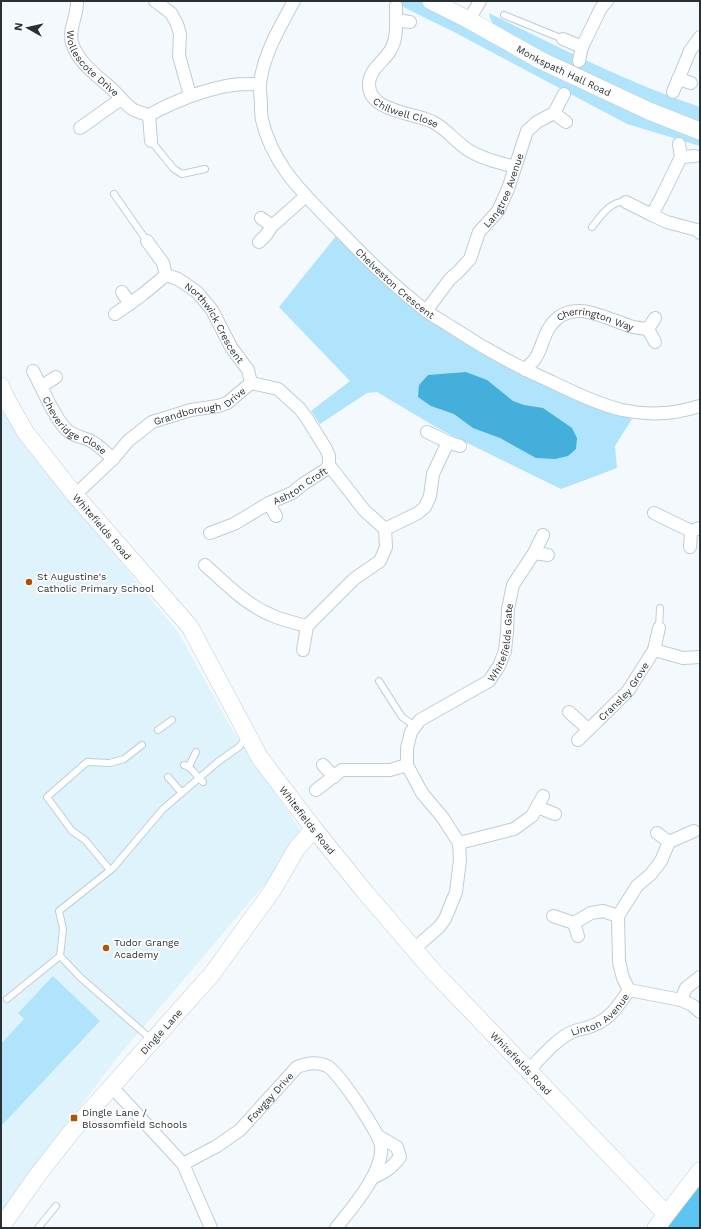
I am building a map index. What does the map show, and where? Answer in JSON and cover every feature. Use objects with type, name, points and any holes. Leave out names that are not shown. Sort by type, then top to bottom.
[{"type":"street","name":"Wollescote Drive","points":[[77,1],[77,12],[73,22],[71,35],[72,43],[77,53],[90,70],[114,90],[121,99],[134,110],[149,115]]},
{"type":"street","points":[[155,1],[171,13],[178,24],[180,34],[179,56],[190,95]]},
{"type":"street","name":"Chelveston Crescent","points":[[294,1],[274,39],[264,65],[260,84],[261,118],[274,154],[289,177],[372,265],[426,311],[472,340],[525,370],[590,399],[622,410],[652,414],[684,411],[700,406]]},
{"type":"street","name":"Monkspath Hall Road","points":[[431,1],[469,20],[547,64],[650,111],[700,131]]},
{"type":"street","points":[[469,20],[480,1]]},
{"type":"street","points":[[580,61],[582,47],[601,8],[607,1]]},
{"type":"street","name":"Chilwell Close","points":[[396,6],[395,41],[390,51],[376,66],[369,84],[370,92],[374,98],[381,104],[396,111],[437,124],[464,148],[476,154],[515,167]]},
{"type":"street","points":[[396,20],[410,22]]},
{"type":"street","points":[[673,92],[690,51],[700,37]]},
{"type":"street","points":[[563,39],[582,47]]},
{"type":"street","points":[[678,79],[691,83]]},
{"type":"street","points":[[152,141],[149,115],[167,105],[190,95],[233,85],[260,84]]},
{"type":"street","points":[[564,94],[554,113],[566,122]]},
{"type":"street","name":"Wollescote Drive","points":[[80,128],[121,99]]},
{"type":"street","name":"Langtree Avenue","points":[[426,311],[450,279],[470,258],[479,232],[498,211],[508,189],[527,131],[537,122],[554,113]]},
{"type":"street","points":[[652,215],[681,157],[679,144]]},
{"type":"street","points":[[681,157],[695,156]]},
{"type":"street","points":[[259,242],[272,226],[306,196]]},
{"type":"street","points":[[626,202],[666,222],[697,230],[700,233]]},
{"type":"street","points":[[261,218],[272,226]]},
{"type":"street","points":[[115,314],[166,275],[163,263],[147,241]]},
{"type":"street","name":"Northwick Crescent","points":[[166,275],[178,278],[198,292],[212,310],[231,347],[248,370],[251,383]]},
{"type":"street","points":[[122,292],[130,304]]},
{"type":"street","name":"Cherrington Way","points":[[525,370],[536,358],[551,325],[563,313],[577,310],[594,313],[631,327],[648,329]]},
{"type":"street","name":"Cherrington Way","points":[[648,329],[655,318]]},
{"type":"street","name":"Cherrington Way","points":[[648,329],[655,342]]},
{"type":"street","name":"Cheveridge Close","points":[[33,371],[67,430],[99,446],[113,459]]},
{"type":"street","name":"Cheveridge Close","points":[[42,386],[56,377]]},
{"type":"street","name":"Grandborough Drive","points":[[75,495],[113,459],[128,441],[152,422],[191,410],[218,406],[227,403],[251,383],[278,389],[300,409],[326,449],[329,456],[329,464],[364,510],[385,529]]},
{"type":"street","name":"Whitefields Road","points":[[1,386],[7,400],[26,433],[75,495],[190,627],[260,758],[314,829],[414,949],[528,1071],[661,1221]]},
{"type":"street","points":[[427,432],[460,446]]},
{"type":"street","points":[[303,650],[307,626],[354,578],[380,561],[386,547],[385,529],[418,513],[425,507],[430,496],[434,474],[448,442]]},
{"type":"street","name":"Ashton Croft","points":[[210,534],[234,524],[269,503],[292,493],[325,470],[329,464]]},
{"type":"street","name":"Ashton Croft","points":[[269,503],[276,516]]},
{"type":"street","points":[[654,513],[695,529],[690,547]]},
{"type":"street","name":"Whitefields Gate","points":[[415,726],[420,720],[489,681],[499,666],[505,651],[508,609],[513,585],[534,553],[542,535]]},
{"type":"street","points":[[534,553],[548,555]]},
{"type":"street","points":[[205,565],[241,597],[272,616],[307,626]]},
{"type":"street","name":"Cransley Grove","points":[[578,740],[628,691],[654,650],[659,628]]},
{"type":"street","points":[[654,650],[683,658],[700,657]]},
{"type":"street","name":"Cransley Grove","points":[[569,712],[588,730]]},
{"type":"street","points":[[414,949],[439,927],[445,919],[451,906],[459,875],[459,843],[443,818],[422,794],[407,765],[407,748],[411,732],[415,726]]},
{"type":"street","points":[[323,765],[334,777]]},
{"type":"street","points":[[316,790],[342,770],[390,770],[407,765]]},
{"type":"street","points":[[459,843],[514,828],[532,816],[543,796]]},
{"type":"street","points":[[538,807],[555,814]]},
{"type":"street","name":"Dingle Lane","points":[[1,1228],[37,1176],[63,1142],[110,1086],[212,974],[272,891],[297,848],[314,829]]},
{"type":"street","points":[[553,916],[574,922],[591,913],[603,911],[618,916],[637,886],[651,874],[661,861],[669,842],[694,831]]},
{"type":"street","points":[[657,833],[669,842]]},
{"type":"street","name":"Linton Avenue","points":[[528,1071],[558,1041],[572,1032],[587,1028],[602,1021],[614,1012],[629,990],[623,978],[620,962],[618,916]]},
{"type":"street","points":[[574,922],[578,936]]},
{"type":"street","points":[[681,1000],[686,988],[700,977]]},
{"type":"street","points":[[629,990],[681,1000],[692,1004],[700,1012]]},
{"type":"street","name":"Fowgay Drive","points":[[183,1164],[217,1146],[240,1130],[298,1067],[316,1063],[328,1066],[355,1098],[378,1136],[382,1147],[379,1163],[372,1178],[357,1202],[336,1228]]},
{"type":"street","points":[[110,1086],[183,1164],[211,1228]]},
{"type":"street","name":"Fowgay Drive","points":[[372,1178],[393,1167],[400,1157],[397,1147],[378,1136]]},
{"type":"street","points":[[661,1221],[700,1171]]},
{"type":"lane","points":[[504,15],[563,39]]},
{"type":"lane","points":[[152,141],[174,169],[182,174],[205,169]]},
{"type":"lane","points":[[114,194],[147,241]]},
{"type":"lane","points":[[592,227],[614,203],[620,201],[626,202]]},
{"type":"lane","points":[[659,628],[660,608]]},
{"type":"lane","points":[[379,681],[402,717],[415,726]]},
{"type":"lane","points":[[158,730],[172,720]]},
{"type":"lane","points":[[7,999],[60,956],[63,929],[59,911],[110,870],[164,809],[182,793],[201,780],[218,761],[239,747],[248,735]]},
{"type":"lane","points":[[110,870],[85,840],[72,831],[47,797],[88,762],[110,764],[124,759],[142,745]]},
{"type":"lane","points":[[196,752],[187,765],[201,780]]},
{"type":"lane","points":[[168,777],[182,793]]},
{"type":"lane","points":[[60,956],[81,978],[152,1040]]},
{"type":"lane","points":[[38,1228],[56,1206]]},
{"type":"shaded area","points":[[391,1],[419,1],[496,43],[700,134],[700,146],[627,124],[456,33]]},
{"type":"shaded area","points":[[489,13],[619,75],[646,87],[700,107],[700,122],[671,112],[564,64],[493,24]]},
{"type":"shaded area","points":[[336,236],[410,305],[451,334],[517,373],[591,405],[632,419],[615,446],[617,468],[561,489],[441,430],[377,392],[367,393],[320,424],[311,411],[350,381],[279,307]]},
{"type":"shaded area","points":[[466,372],[487,380],[513,401],[524,405],[543,408],[572,428],[577,438],[576,449],[568,456],[555,459],[536,458],[500,438],[473,428],[454,414],[431,406],[418,397],[419,385],[428,375]]},
{"type":"shaded area","name":"Tudor Grange Academy","points":[[1,409],[103,541],[178,632],[230,726],[305,837],[117,1058],[1,1212]]},
{"type":"shaded area","points":[[53,976],[100,1021],[3,1124],[1,1123],[1,1044],[24,1019],[18,1013]]},
{"type":"shaded area","points":[[700,1184],[700,1228],[668,1228],[670,1223]]},
{"type":"place","name":"St Augustine's Catholic Primary School","points":[[29,582]]},
{"type":"place","name":"Tudor Grange Academy","points":[[106,948]]},
{"type":"place","name":"Dingle Lane / Blossomfield Schools","points":[[74,1118]]}]
